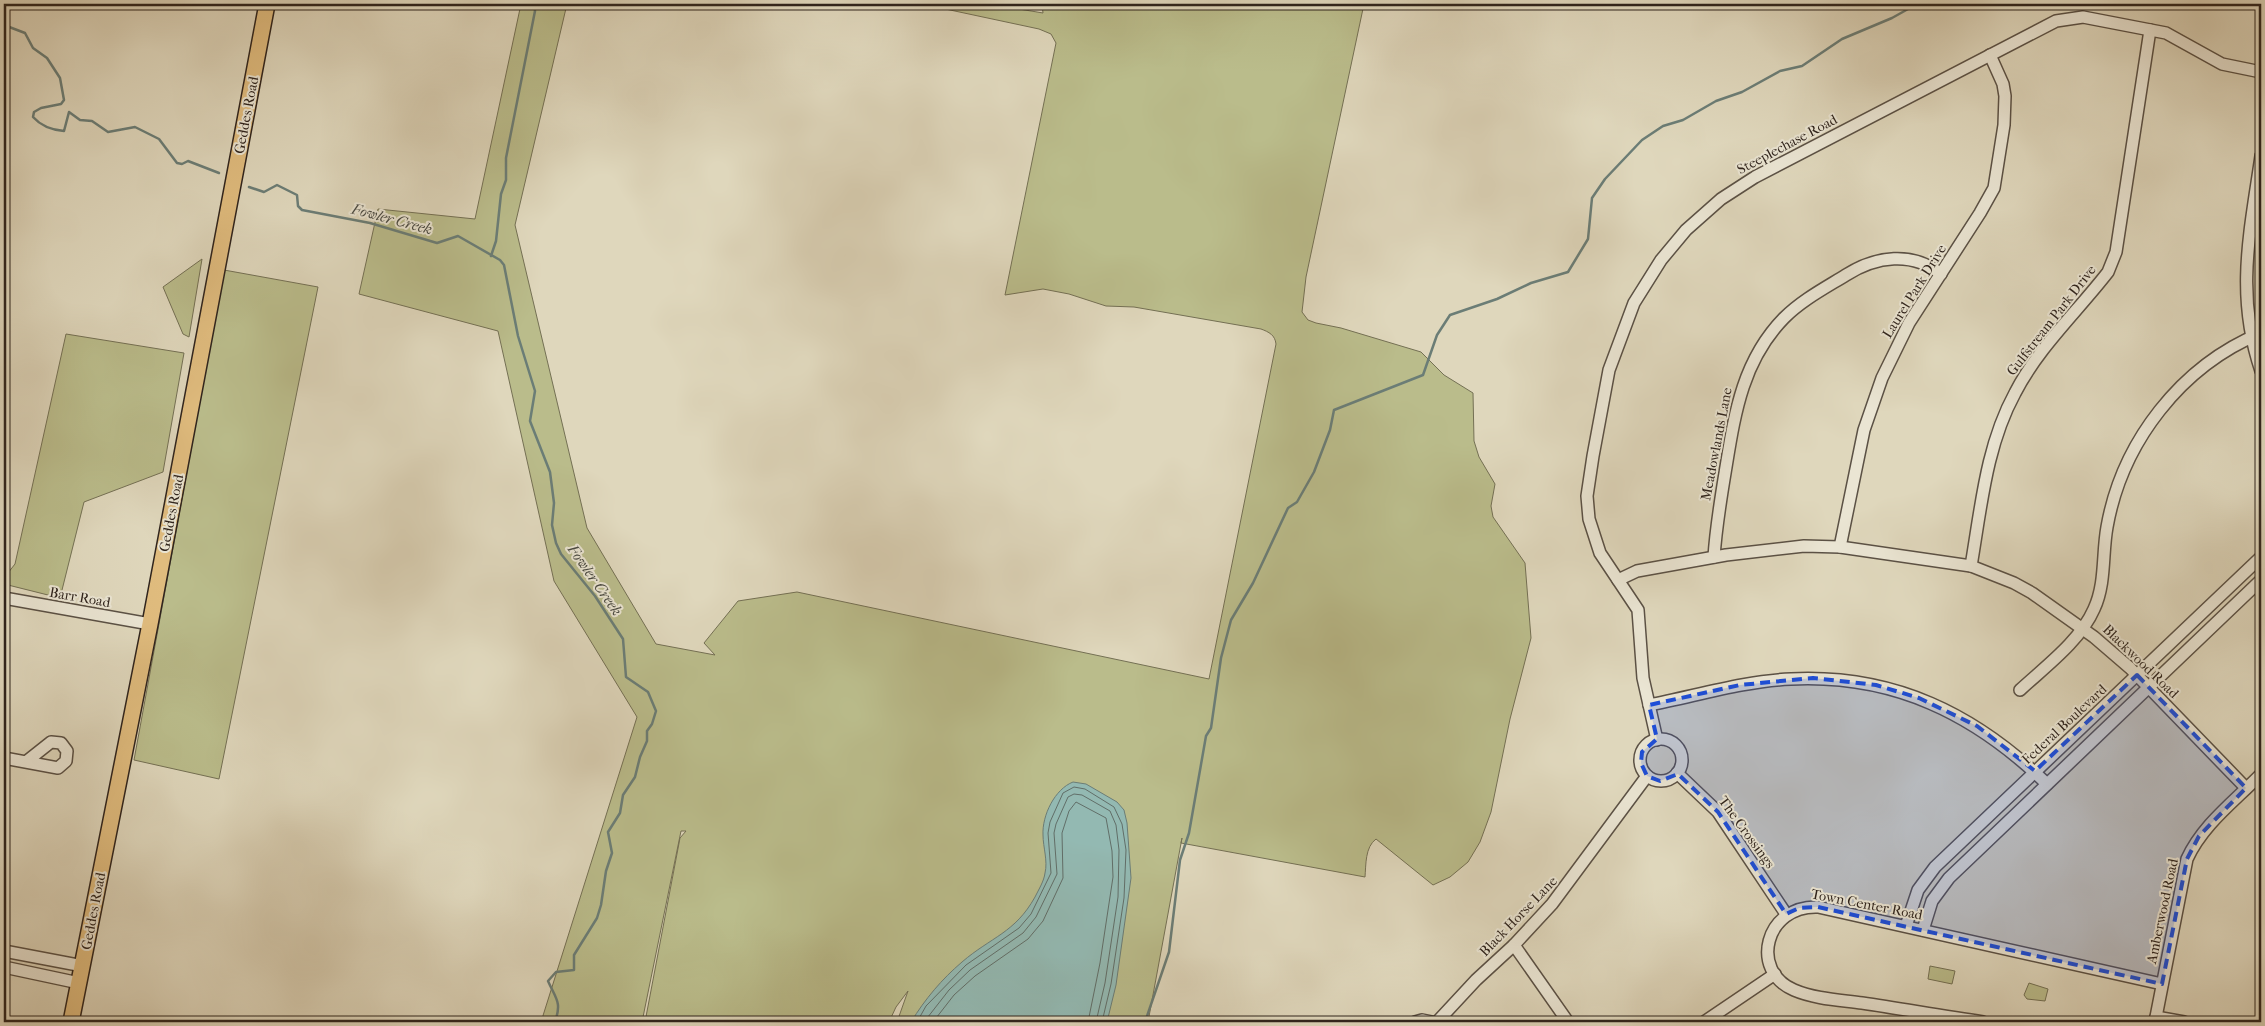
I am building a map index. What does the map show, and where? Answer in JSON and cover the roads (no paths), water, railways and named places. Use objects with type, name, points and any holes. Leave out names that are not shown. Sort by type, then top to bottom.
[{"type":"main road","name":"Geddes Road","points":[[71,1022],[150,624],[267,4]]},
{"type":"street","name":"Steeplechase Road","points":[[1618,580],[1600,553],[1593,533],[1589,519],[1588,489],[1613,357],[1634,303],[1661,260],[1686,230],[1721,199],[1755,177],[2056,21],[2083,17],[2166,33],[2222,64],[2261,72]]},
{"type":"street","name":"Gulfstream Park Drive","points":[[1971,566],[1984,484],[1993,446],[2011,400],[2026,373],[2108,272],[2116,252],[2150,30]]},
{"type":"street","name":"Laurel Park Drive","points":[[1840,547],[1864,430],[1882,378],[1905,330],[1980,214],[1994,188],[2004,126],[2005,96],[1990,55]]},
{"type":"street","points":[[2261,156],[2245,274],[2261,371]]},
{"type":"street","name":"Meadowlands Lane","points":[[1714,557],[1716,527],[1738,396],[1757,354],[1775,328],[1803,302],[1858,267],[1871,262],[1892,258],[1909,259],[1929,265],[1941,274]]},
{"type":"street","points":[[2020,690],[2083,628],[2094,610],[2100,590],[2105,540],[2112,503],[2125,469],[2140,439],[2161,409],[2188,380],[2222,353],[2256,335]]},
{"type":"street","name":"Blackwood Road","points":[[1618,580],[1637,571],[1788,546],[1840,547],[1971,566],[2014,583],[2083,628],[2137,675],[2246,788]]},
{"type":"street","name":"Federal Boulevard","points":[[1906,926],[1914,898],[1924,880],[2261,557]]},
{"type":"street","points":[[1618,580],[1638,610],[1644,678],[1657,740]]},
{"type":"street","points":[[1923,930],[1932,901],[1943,884],[2261,580]]},
{"type":"street","name":"Barr Road","points":[[4,598],[150,624]]},
{"type":"street","points":[[1649,706],[1740,686],[1790,679],[1832,679],[1876,685],[1919,698],[1957,715],[1995,738],[2048,784]]},
{"type":"street","points":[[1657,740],[1668,740],[1678,748],[1682,759],[1677,773],[1664,780],[1657,780],[1647,776],[1641,764],[1642,752],[1649,743],[1657,740]]},
{"type":"street","points":[[4,758],[27,762]]},
{"type":"street","name":"The Crossings","points":[[1677,773],[1718,812],[1786,914]]},
{"type":"street","name":"Amberwood Road","points":[[2155,1020],[2187,859],[2199,836],[2261,774]]},
{"type":"street","name":"Black Horse Lane","points":[[1437,1022],[1476,980],[1514,945],[1570,883],[1614,818],[1647,776]]},
{"type":"street","name":"Town Center Road","points":[[1786,914],[1798,908],[1818,907],[2162,984]]},
{"type":"street","points":[[1786,914],[1773,929],[1769,942],[1769,960],[1775,974],[1786,986],[1799,992],[1982,1022]]},
{"type":"street","points":[[1514,945],[1568,1022]]},
{"type":"street","points":[[4,951],[83,966]]},
{"type":"street","points":[[4,967],[79,983]]},
{"type":"street","points":[[1704,1022],[1775,974]]},
{"type":"street","points":[[1909,1022],[1910,1010]]},
{"type":"street","points":[[1415,1022],[1427,1020],[1432,1022]]},
{"type":"street","points":[[2155,1020],[2184,1022]]},
{"type":"water","points":[[1073,782],[1086,784],[1117,802],[1124,810],[1127,823],[1131,878],[1116,985],[1107,1022],[911,1022],[928,997],[948,975],[962,962],[1011,927],[1027,909],[1038,891],[1046,868],[1043,827],[1047,811],[1061,790]]},
{"type":"waterway","points":[[491,256],[496,241],[501,194],[506,180],[506,158],[535,11],[534,4]]},
{"type":"waterway","points":[[1145,1022],[1169,952],[1180,860],[1189,833],[1206,736],[1211,728],[1221,658],[1231,620],[1253,583],[1288,508],[1297,502],[1314,472],[1330,430],[1334,410],[1423,375],[1437,335],[1450,315],[1497,299],[1531,283],[1568,272],[1588,239],[1592,198],[1605,179],[1642,140],[1663,126],[1683,120],[1716,101],[1742,92],[1780,71],[1802,66],[1842,39],[1892,18],[1917,4]]},
{"type":"waterway","name":"Fowler Creek","points":[[4,25],[25,33],[33,48],[47,58],[60,78],[64,100],[61,104],[41,108],[34,112],[33,117],[40,123],[51,129],[64,131],[69,112],[80,120],[92,121],[108,132],[135,127],[159,139],[177,163],[182,164],[188,161],[219,173]]},
{"type":"waterway","name":"Fowler Creek","points":[[249,187],[264,192],[277,185],[297,195],[298,206],[302,210],[370,223],[437,243],[458,236],[500,260],[504,265],[518,336],[535,391],[530,421],[550,472],[554,503],[552,525],[556,543],[561,554],[595,596],[623,639],[626,677],[648,692],[656,711],[652,724],[647,731],[647,741],[640,757],[635,777],[623,795],[620,813],[608,832],[612,853],[606,871],[597,918],[574,955],[574,970],[556,972],[548,981],[558,1005],[555,1022]]}]
